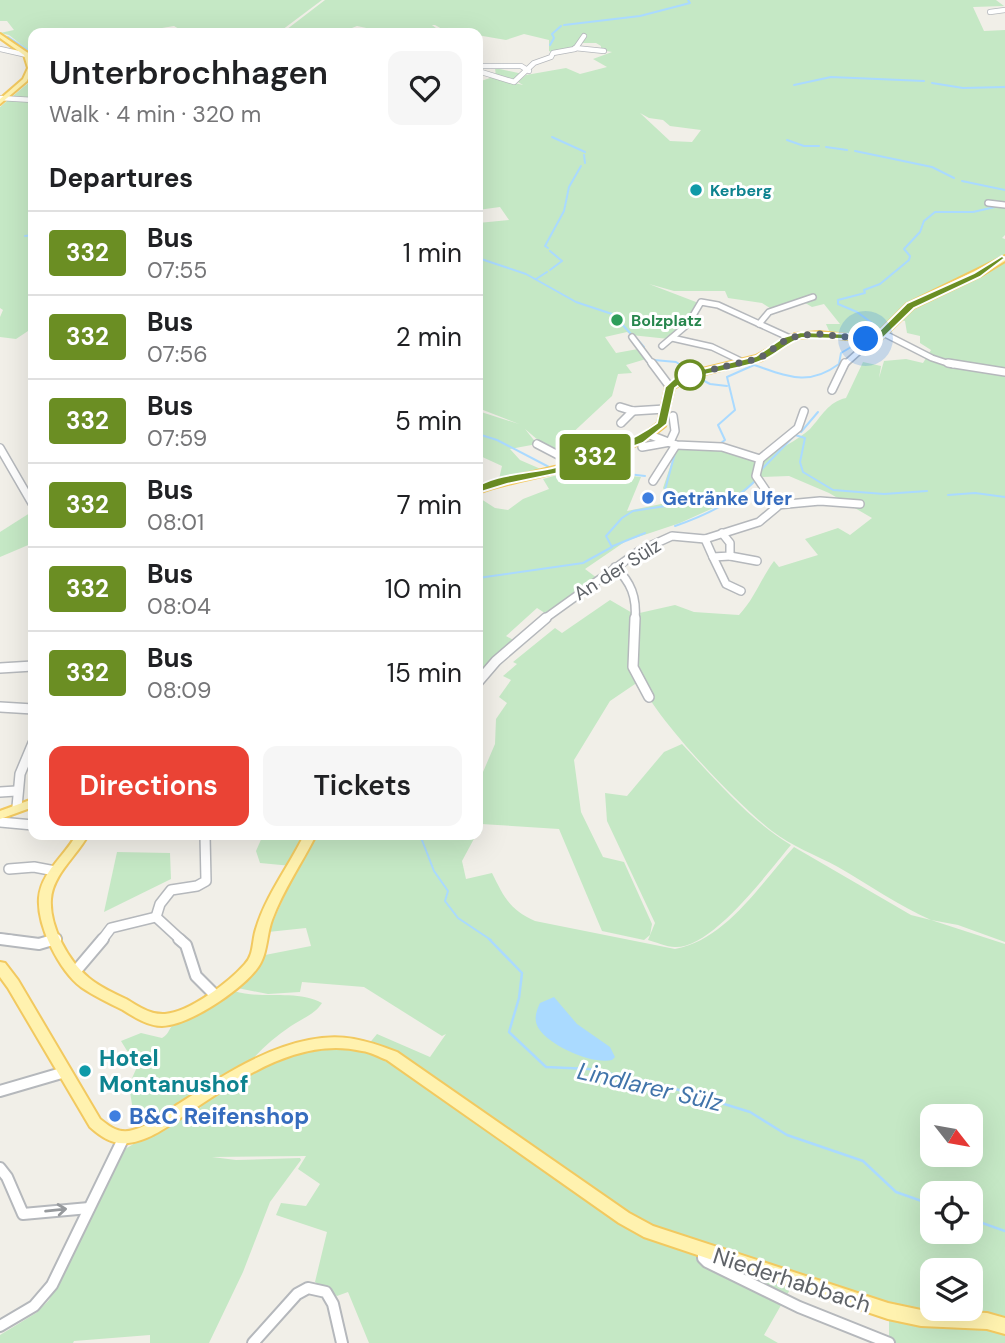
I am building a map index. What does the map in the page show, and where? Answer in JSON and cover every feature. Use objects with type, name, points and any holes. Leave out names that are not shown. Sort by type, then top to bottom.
[{"type":"main road","points":[[0,36],[28,56]]},
{"type":"main road","points":[[2,99],[28,76]]},
{"type":"main road","points":[[483,488],[504,481],[547,473],[650,435],[662,424],[670,387],[682,377],[767,354],[790,338],[811,334],[872,339],[883,333],[898,315],[910,306],[977,275],[1005,258]]},
{"type":"main road","points":[[0,815],[28,804]]},
{"type":"main road","points":[[78,840],[55,871],[46,890],[45,901],[56,939],[75,972],[89,986],[155,1019],[180,1017],[243,974],[256,959],[264,924],[307,840]]},
{"type":"main road","points":[[0,967],[17,990],[95,1123],[107,1133],[124,1137],[150,1129],[240,1076],[295,1048],[324,1041],[355,1042],[392,1056],[638,1227],[704,1251]]},
{"type":"main road","name":"Niederhabbach","points":[[704,1251],[907,1316],[987,1321],[1005,1326]]},
{"type":"street","points":[[990,12],[1005,10]]},
{"type":"street","points":[[575,48],[584,36]]},
{"type":"street","points":[[483,71],[501,80],[514,82],[529,71],[534,63],[553,56],[553,53],[575,48],[604,51]]},
{"type":"street","points":[[0,50],[28,57]]},
{"type":"street","points":[[483,68],[521,66],[529,71]]},
{"type":"street","points":[[2,99],[28,100]]},
{"type":"street","points":[[988,203],[1004,205]]},
{"type":"street","points":[[759,324],[769,312],[813,297]]},
{"type":"street","points":[[662,346],[688,324],[701,302],[718,305],[790,338]]},
{"type":"street","points":[[883,333],[932,358],[961,367],[1005,372]]},
{"type":"street","points":[[632,337],[670,387]]},
{"type":"street","points":[[672,338],[712,346],[743,362]]},
{"type":"street","points":[[832,390],[845,363],[872,339]]},
{"type":"street","points":[[620,407],[633,411],[665,409]]},
{"type":"street","points":[[621,423],[633,411]]},
{"type":"street","points":[[804,411],[798,428],[760,459],[756,476],[777,505],[820,501],[860,504]]},
{"type":"street","points":[[653,481],[676,444],[673,416]]},
{"type":"street","points":[[537,444],[560,456],[603,452],[608,435]]},
{"type":"street","points":[[650,435],[676,444]]},
{"type":"street","points":[[642,447],[676,444],[722,447],[760,459]]},
{"type":"street","points":[[0,448],[28,496]]},
{"type":"street","name":"An der Sülz","points":[[483,676],[496,661],[558,607],[639,551],[672,536],[705,538],[759,522],[777,505]]},
{"type":"street","points":[[722,533],[730,543],[730,556]]},
{"type":"street","points":[[705,538],[726,584],[741,591]]},
{"type":"street","points":[[713,557],[730,556],[757,561]]},
{"type":"street","points":[[615,567],[622,572],[635,594],[636,634],[633,666],[649,697]]},
{"type":"street","points":[[0,668],[28,666]]},
{"type":"street","points":[[0,707],[28,709]]},
{"type":"street","points":[[17,807],[16,791],[28,754]]},
{"type":"street","points":[[0,792],[16,791]]},
{"type":"street","points":[[0,822],[28,825]]},
{"type":"street","points":[[156,917],[160,904],[171,890],[197,886],[205,881],[205,840]]},
{"type":"street","points":[[9,869],[34,867],[55,871]]},
{"type":"street","points":[[75,972],[81,968],[111,928],[156,917]]},
{"type":"street","points":[[156,917],[186,945],[199,981],[215,995]]},
{"type":"street","points":[[0,939],[39,944],[56,939]]},
{"type":"street","points":[[0,1091],[65,1072]]},
{"type":"street","points":[[0,1326],[34,1306],[44,1296],[124,1137]]},
{"type":"street","points":[[0,1168],[23,1214],[89,1208]]},
{"type":"street","name":"Niederhabbach","points":[[704,1251],[703,1258],[707,1262],[760,1289],[889,1343]]},
{"type":"street","points":[[253,1343],[290,1300],[300,1290],[309,1287],[326,1292],[333,1304],[342,1343]]},
{"type":"green space","points":[[0,0],[322,0],[285,28],[28,28],[28,50],[9,35],[0,33],[14,30],[7,21],[0,21]]},
{"type":"green space","points":[[325,0],[996,0],[1004,6],[973,7],[984,31],[1005,30],[1005,235],[1002,238],[1005,239],[1005,258],[927,298],[978,277],[1005,261],[1005,942],[958,925],[931,920],[772,831],[738,801],[696,757],[658,711],[644,690],[635,667],[635,614],[675,605],[694,612],[739,615],[774,561],[779,567],[818,555],[805,539],[838,528],[850,535],[872,518],[829,493],[789,476],[759,477],[763,459],[805,433],[830,406],[846,398],[863,362],[881,366],[879,378],[884,361],[906,359],[923,363],[931,350],[920,343],[920,336],[907,333],[905,321],[895,319],[875,336],[830,333],[826,324],[840,324],[824,304],[812,307],[802,301],[773,310],[762,303],[728,298],[725,291],[674,291],[649,284],[696,302],[698,305],[687,323],[668,337],[669,339],[631,335],[627,332],[605,337],[616,353],[638,349],[646,359],[626,365],[632,373],[618,374],[612,396],[552,452],[525,429],[537,444],[510,449],[520,460],[543,470],[499,479],[502,466],[483,457],[483,413],[519,424],[483,410],[483,223],[509,220],[500,207],[483,209],[483,80],[496,76],[495,68],[523,74],[510,82],[523,85],[518,82],[526,75],[566,68],[580,74],[607,67],[593,59],[612,52],[601,50],[601,46],[596,43],[580,43],[574,48],[552,52],[549,51],[549,40],[524,34],[506,40],[483,36],[483,28],[440,28],[435,25],[432,25],[436,28],[289,28]],"holes":[[[640,113],[649,118],[663,120],[670,126],[701,130],[692,142],[670,141]]]},
{"type":"green space","points":[[28,83],[28,331],[16,339],[0,337],[0,317],[3,310],[0,308],[0,107]]},
{"type":"green space","points":[[677,446],[714,447],[756,459],[756,481],[740,496],[680,523],[626,541],[585,569],[597,578],[548,615],[537,608],[506,636],[517,642],[483,674],[483,500],[495,508],[508,510],[523,499],[549,489],[543,479],[575,470],[641,477],[627,511],[671,502],[663,488]]},
{"type":"green space","points":[[28,514],[28,545],[0,557],[0,532]]},
{"type":"green space","points":[[610,600],[634,614],[638,682],[610,701],[574,760],[581,812],[603,857],[624,862],[652,924],[650,935],[644,940],[602,931],[559,829],[483,824],[483,772],[495,744],[496,719],[507,703],[499,697],[511,680],[503,676],[517,664],[513,662],[555,628],[562,633]]},
{"type":"green space","points":[[682,744],[747,811],[791,845],[722,922],[690,944],[675,947],[648,940],[655,923],[607,821],[605,793],[627,796],[664,752]]},
{"type":"green space","points":[[261,840],[305,840],[292,866],[260,863],[256,851]]},
{"type":"green space","points":[[311,840],[473,840],[462,861],[466,879],[492,873],[508,902],[535,921],[675,949],[693,944],[710,934],[755,893],[794,847],[911,915],[1005,944],[1005,1343],[889,1343],[889,1319],[792,1286],[764,1335],[778,1343],[369,1343],[348,1292],[337,1296],[315,1282],[327,1232],[276,1215],[281,1203],[306,1206],[320,1184],[298,1169],[306,1156],[212,1157],[236,1160],[301,1160],[270,1202],[243,1272],[209,1343],[150,1343],[150,1335],[73,1343],[0,1343],[0,1335],[36,1313],[49,1300],[108,1178],[125,1149],[200,1105],[200,1108],[259,1070],[300,1052],[342,1046],[363,1051],[377,1034],[430,1057],[446,1034],[442,1036],[364,987],[302,982],[300,992],[268,994],[237,988],[265,955],[311,946],[306,928],[268,932]]},
{"type":"green space","points":[[117,852],[170,853],[171,879],[104,912]]},
{"type":"green space","points":[[234,991],[257,995],[301,996],[322,1003],[271,1041],[243,1071],[142,1127],[135,1124],[129,1085],[137,1067],[121,1041],[141,1033],[162,1038],[177,1022]]},
{"type":"water","points":[[554,997],[577,1024],[610,1047],[615,1057],[612,1060],[594,1060],[572,1053],[552,1042],[539,1029],[536,1013],[540,1003]]},
{"type":"waterway","points":[[564,25],[640,16],[690,3],[688,0]]},
{"type":"waterway","points":[[550,45],[554,38],[552,34],[561,26]]},
{"type":"waterway","points":[[8,37],[28,50]]},
{"type":"waterway","points":[[794,85],[831,77],[924,81]]},
{"type":"waterway","points":[[932,83],[963,88],[1005,87]]},
{"type":"waterway","points":[[552,137],[585,152]]},
{"type":"waterway","points":[[787,140],[804,146],[819,146]]},
{"type":"waterway","points":[[826,147],[847,150]]},
{"type":"waterway","points":[[855,151],[932,167],[954,178]]},
{"type":"waterway","points":[[584,155],[585,163]]},
{"type":"waterway","points":[[548,248],[545,246],[564,211],[569,187],[581,166]]},
{"type":"waterway","points":[[962,181],[1005,190]]},
{"type":"waterway","name":"Lindlarer Sülz","points":[[868,337],[876,326],[857,312],[838,304],[838,300],[865,293],[864,290],[880,284],[909,260],[910,256],[904,249],[920,232],[924,221],[935,212],[973,212],[995,207]]},
{"type":"waterway","points":[[550,251],[562,261],[550,270]]},
{"type":"waterway","points":[[483,260],[526,274],[576,302],[618,316],[619,321],[631,334]]},
{"type":"waterway","points":[[536,279],[547,272]]},
{"type":"waterway","points":[[636,338],[644,347],[642,350]]},
{"type":"waterway","name":"Lindlarer Sülz","points":[[721,443],[725,440],[718,425],[735,410],[727,377],[754,365],[787,376],[817,375],[839,364],[841,353],[863,340]]},
{"type":"waterway","points":[[654,360],[676,362],[690,371]]},
{"type":"waterway","points":[[697,377],[710,384],[727,386]]},
{"type":"waterway","points":[[801,432],[818,412]]},
{"type":"waterway","points":[[761,470],[795,435],[805,438],[800,462],[803,472],[833,490],[884,494],[927,491]]},
{"type":"waterway","points":[[483,436],[549,467]]},
{"type":"waterway","name":"Lindlarer Sülz","points":[[483,577],[583,563],[612,547],[606,536],[622,518],[633,511],[672,505],[676,500],[665,490],[675,453]]},
{"type":"waterway","points":[[576,468],[645,476]]},
{"type":"waterway","points":[[675,526],[718,508],[755,481]]},
{"type":"waterway","points":[[948,495],[975,493],[1005,497]]},
{"type":"waterway","points":[[613,546],[645,533]]},
{"type":"waterway","name":"Lindlarer Sülz","points":[[422,840],[434,871],[448,891],[445,901],[458,918],[491,940]]},
{"type":"waterway","name":"Lindlarer Sülz","points":[[489,939],[522,973],[519,998],[509,1032],[546,1067],[589,1069],[666,1086],[750,1112],[787,1135],[863,1161],[896,1192],[920,1200]]},
{"type":"waterway","name":"Lindlarer Sülz","points":[[983,1223],[1005,1231]]},
{"type":"bus line","name":"332","points":[[483,488],[560,469],[650,435],[662,424],[670,387],[682,377],[760,358],[795,336],[819,334],[870,340],[877,338],[910,306],[977,275],[1005,258]]},
{"type":"place","name":"Kerberg","points":[[696,190]]},
{"type":"place","name":"Bolzplatz","points":[[617,320]]},
{"type":"place","name":"Getränke Ufer","points":[[648,498]]},
{"type":"place","name":"Hotel Montanushof","points":[[85,1071]]},
{"type":"place","name":"B&C Reifenshop","points":[[115,1116]]},
{"type":"route","points":[[690,375],[760,358],[795,336],[819,334],[866,339]]}]
